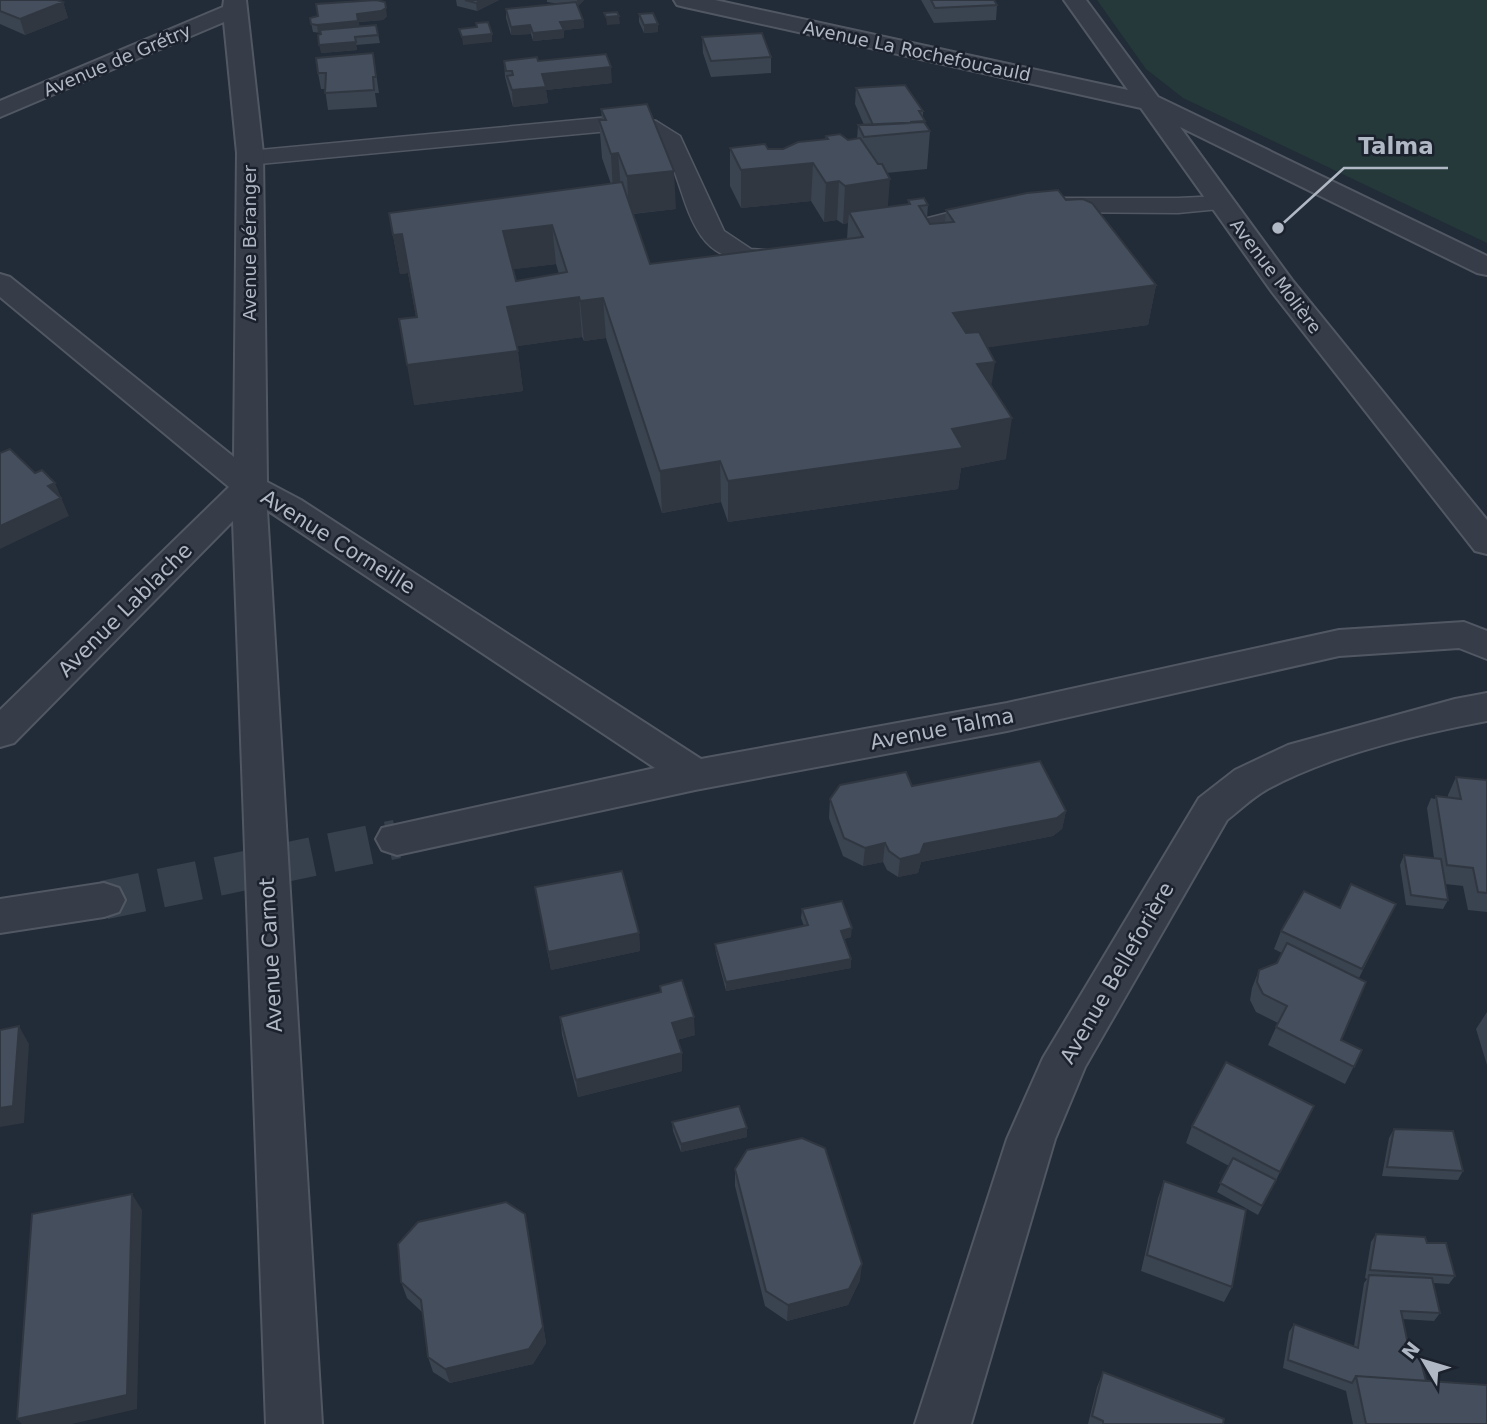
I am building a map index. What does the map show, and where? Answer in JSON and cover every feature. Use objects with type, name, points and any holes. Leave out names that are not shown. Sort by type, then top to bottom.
[{"type":"street","name":"Avenue La Rochefoucauld","points":[[685,0],[1148,102],[1487,267]]},
{"type":"street","name":"Avenue Molière","points":[[1076,0],[1282,286],[1487,543]]},
{"type":"street","name":"Avenue de Grétry","points":[[0,110],[234,5]]},
{"type":"street","name":"Avenue Béranger","points":[[234,5],[249,158],[250,486]]},
{"type":"street","name":"Avenue Corneille","points":[[0,283],[250,486],[301,516],[695,775]]},
{"type":"street","name":"Avenue Lablache","points":[[0,733],[250,486]]},
{"type":"street","name":"Avenue Carnot","points":[[250,486],[293,1424]]},
{"type":"street","name":"Avenue Talma","points":[[397,839],[695,775],[1007,717],[1339,643],[1464,635],[1487,646]]},
{"type":"street","name":"Avenue Belleforière","points":[[943,1424],[1031,1139],[1066,1058],[1213,809],[1249,781],[1302,755],[1455,713],[1487,707]]},
{"type":"street","points":[[0,916],[104,900]]},
{"type":"lane","points":[[249,158],[631,122],[662,132],[671,141],[713,235],[732,250],[745,257],[779,257],[804,253]]},
{"type":"lane","points":[[865,242],[989,209],[1075,203],[1181,208],[1221,203]]},
{"type":"shaded area","points":[[1097,0],[1487,0],[1487,243],[1183,98],[1146,69]]},
{"type":"building","points":[[0,0],[63,2],[20,19],[0,11]]},
{"type":"building","points":[[376,0],[385,2],[386,8],[357,14],[358,21],[311,24],[310,18],[318,16],[316,4]]},
{"type":"building","points":[[931,0],[994,0],[997,5],[935,8]]},
{"type":"building","points":[[576,2],[583,20],[560,22],[564,30],[533,33],[530,25],[511,27],[506,9]]},
{"type":"building","points":[[617,12],[619,16],[606,17],[604,13]]},
{"type":"building","points":[[653,13],[658,24],[644,25],[639,14]]},
{"type":"building","points":[[488,22],[492,34],[462,37],[459,29],[477,27],[476,23]]},
{"type":"building","points":[[376,25],[378,35],[355,37],[356,42],[319,45],[320,30]]},
{"type":"building","points":[[762,33],[771,57],[711,61],[702,37]]},
{"type":"building","points":[[373,53],[376,77],[373,77],[374,90],[325,93],[326,73],[318,73],[316,58]]},
{"type":"building","points":[[606,54],[611,67],[542,74],[546,87],[512,90],[507,76],[513,75],[512,71],[506,71],[504,61],[537,57],[538,61]]},
{"type":"building","points":[[905,85],[923,111],[919,111],[925,121],[873,125],[856,88]]},
{"type":"building","points":[[647,104],[674,171],[627,176],[618,153],[611,154],[599,120],[606,120],[601,109]]},
{"type":"building","points":[[924,122],[930,131],[864,137],[858,125]]},
{"type":"building","points":[[840,134],[848,140],[860,138],[878,164],[882,164],[890,179],[845,186],[839,181],[826,183],[813,163],[741,170],[730,148],[765,144],[768,149],[783,149],[798,142],[828,139],[826,136]]},
{"type":"building","points":[[622,182],[650,264],[863,237],[849,212],[910,204],[908,200],[924,198],[928,205],[919,206],[930,224],[954,222],[946,210],[1027,193],[1058,190],[1066,200],[1083,199],[1092,203],[1156,285],[953,313],[966,333],[979,332],[995,362],[977,364],[1012,418],[952,429],[963,448],[728,481],[720,461],[660,471],[603,298],[580,301],[579,297],[507,307],[518,351],[407,365],[399,319],[417,317],[402,234],[393,235],[389,213]],"holes":[[[552,225],[567,272],[516,281],[503,231]]]},
{"type":"building","points":[[10,449],[35,473],[42,470],[55,483],[48,486],[61,498],[0,526],[0,453]]},
{"type":"building","points":[[1040,761],[1066,811],[1057,818],[924,844],[920,854],[900,859],[889,851],[885,843],[865,848],[844,838],[830,799],[840,785],[906,772],[912,786]]},
{"type":"building","points":[[1456,777],[1487,780],[1487,893],[1478,892],[1473,868],[1447,865],[1436,796],[1461,799]]},
{"type":"building","points":[[1404,855],[1441,859],[1448,900],[1411,895]]},
{"type":"building","points":[[622,871],[639,933],[548,952],[535,887]]},
{"type":"building","points":[[1351,884],[1396,904],[1362,969],[1281,931],[1304,891],[1340,908]]},
{"type":"building","points":[[842,901],[852,928],[841,931],[851,959],[726,982],[715,944],[808,925],[802,909]]},
{"type":"building","points":[[1287,943],[1366,982],[1341,1040],[1362,1050],[1354,1067],[1276,1027],[1287,1006],[1263,994],[1257,982],[1259,970],[1277,963]]},
{"type":"building","points":[[682,980],[694,1017],[672,1023],[682,1053],[576,1080],[560,1017],[661,992],[660,986]]},
{"type":"building","points":[[19,1026],[13,1106],[0,1108],[0,1030]]},
{"type":"building","points":[[1226,1062],[1314,1106],[1280,1172],[1192,1126]]},
{"type":"building","points":[[739,1106],[747,1128],[681,1144],[672,1122]]},
{"type":"building","points":[[1394,1129],[1453,1131],[1463,1171],[1387,1167]]},
{"type":"building","points":[[802,1138],[825,1148],[862,1264],[849,1289],[788,1305],[766,1291],[735,1169],[747,1150]]},
{"type":"building","points":[[1233,1158],[1276,1180],[1262,1206],[1220,1183]]},
{"type":"building","points":[[1164,1181],[1246,1210],[1232,1287],[1147,1255]]},
{"type":"building","points":[[132,1194],[127,1395],[17,1419],[32,1214]]},
{"type":"building","points":[[506,1202],[525,1214],[543,1327],[529,1349],[445,1369],[428,1357],[421,1300],[401,1282],[398,1244],[418,1222]]},
{"type":"building","points":[[1376,1234],[1425,1237],[1427,1243],[1446,1243],[1455,1276],[1370,1270]]},
{"type":"building","points":[[1369,1275],[1432,1278],[1440,1313],[1401,1311],[1409,1349],[1418,1350],[1426,1381],[1356,1376],[1352,1383],[1288,1360],[1294,1324],[1358,1348]]},
{"type":"building","points":[[1103,1372],[1224,1419],[1223,1424],[1103,1424],[1103,1421],[1092,1416]]},
{"type":"building","points":[[1356,1376],[1487,1385],[1487,1424],[1366,1424]]},
{"type":"tunnel","points":[[104,900],[397,839]]},
{"type":"place","name":"Talma","points":[[1278,228]]}]
